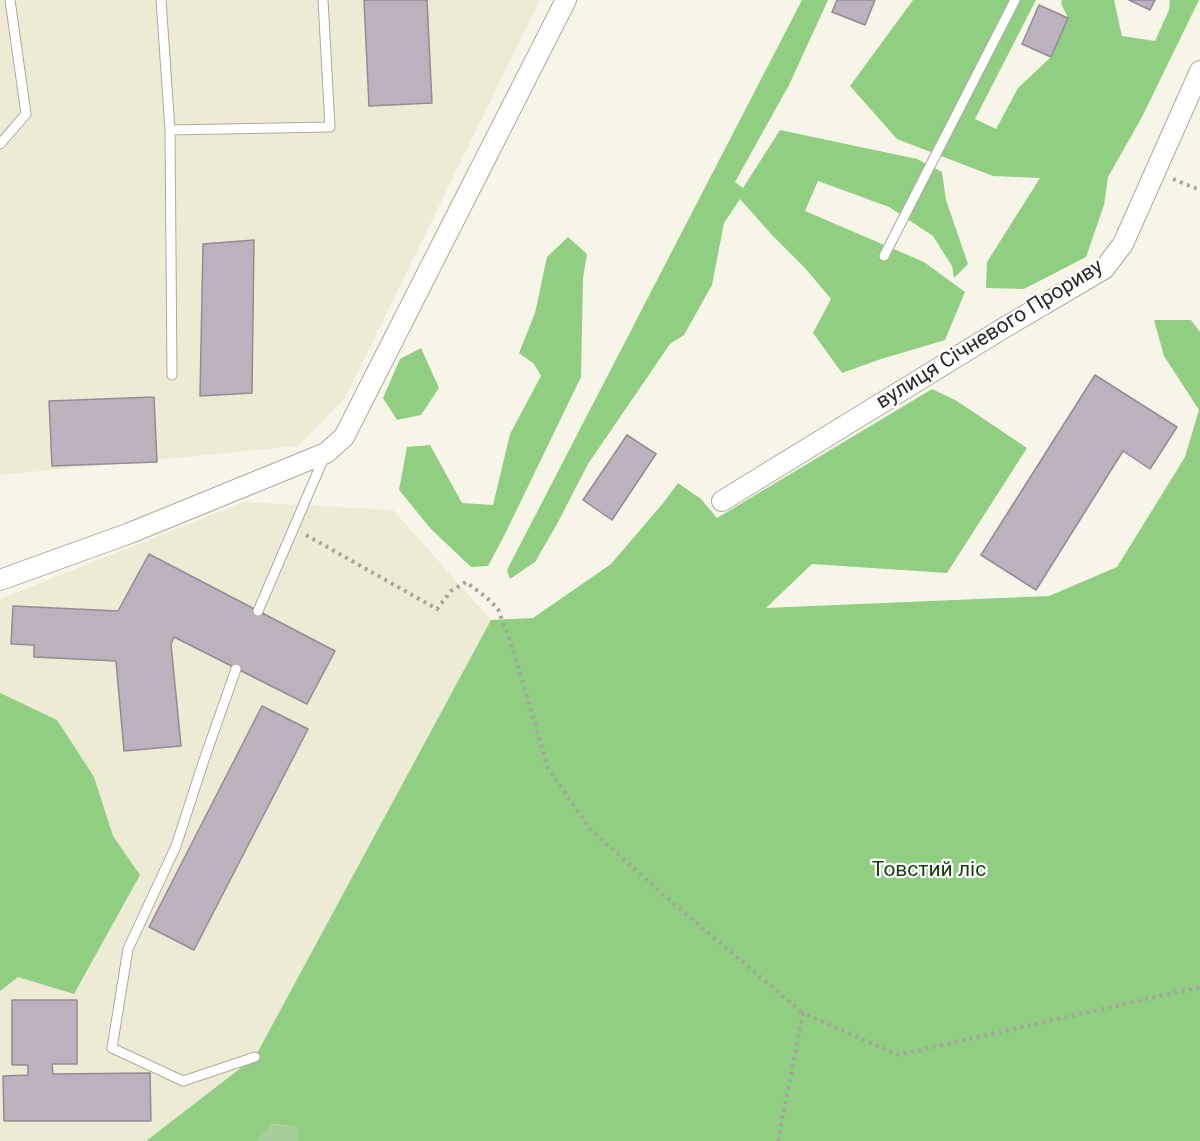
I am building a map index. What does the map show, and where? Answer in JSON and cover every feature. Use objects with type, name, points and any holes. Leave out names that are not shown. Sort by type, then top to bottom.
[{"type":"street","points":[[0,580],[130,533],[326,453],[344,437],[566,0]]},
{"type":"street","name":"вулиця Січневого Прориву","points":[[722,501],[1104,269],[1123,244],[1200,71]]},
{"type":"lane","points":[[0,144],[26,114],[10,0]]},
{"type":"lane","points":[[161,0],[170,130],[172,375]]},
{"type":"lane","points":[[170,130],[330,127],[323,0]]},
{"type":"lane","points":[[884,256],[1015,0]]},
{"type":"lane","points":[[258,611],[326,453]]},
{"type":"lane","points":[[236,669],[176,846],[128,949],[112,1048],[183,1081],[255,1057]]},
{"type":"path","points":[[1155,171],[1200,190]]},
{"type":"path","points":[[294,529],[437,609],[451,591],[466,582],[486,597],[498,609],[512,643],[548,768],[590,829],[674,904],[803,1013],[898,1055],[1200,987]]},
{"type":"path","points":[[778,1141],[803,1013]]},
{"type":"shaded area","points":[[0,0],[540,0],[345,398],[298,446],[0,475]]},
{"type":"shaded area","points":[[244,502],[393,510],[491,620],[255,1057],[146,1141],[0,1141],[0,599]]},
{"type":"green space","points":[[802,0],[828,0],[789,85],[735,182],[743,188],[780,130],[917,159],[942,172],[946,200],[968,264],[954,278],[952,266],[933,236],[889,207],[818,181],[805,211],[924,262],[965,292],[945,340],[842,373],[813,333],[831,299],[740,199],[724,223],[712,285],[684,335],[670,344],[588,464],[535,562],[510,579],[507,570]]},
{"type":"green space","points":[[913,0],[1036,0],[975,119],[996,129],[1018,88],[1051,57],[1068,18],[1061,3],[1062,0],[1114,0],[1122,36],[1155,41],[1169,10],[1170,0],[1199,0],[1142,117],[1108,177],[1104,205],[1086,257],[1024,289],[986,288],[987,262],[1040,178],[993,176],[897,139],[850,86]]},
{"type":"green space","points":[[568,237],[587,254],[583,278],[581,377],[488,566],[471,567],[431,529],[399,490],[407,447],[430,445],[462,503],[493,505],[510,434],[541,376],[534,364],[519,353],[535,313],[547,257]]},
{"type":"green space","name":"Товстий ліс","points":[[1154,320],[1191,320],[1200,332],[1200,1141],[298,1141],[298,1127],[271,1124],[257,1141],[146,1141],[255,1057],[491,620],[533,618],[611,564],[678,483],[701,499],[717,518],[932,389],[957,401],[1027,448],[947,573],[812,564],[766,608],[1049,596],[1117,567],[1185,457],[1199,410],[1164,356]]},
{"type":"green space","points":[[421,348],[439,388],[421,415],[397,420],[383,398],[400,359]]},
{"type":"green space","points":[[0,693],[57,720],[94,777],[113,836],[140,875],[74,994],[18,977],[0,991]]},
{"type":"green space","points":[[270,1124],[298,1127],[298,1141],[257,1141]]},
{"type":"building","points":[[364,0],[427,0],[432,103],[369,106]]},
{"type":"building","points":[[837,0],[875,0],[865,25],[832,12]]},
{"type":"building","points":[[1129,0],[1155,0],[1150,10]]},
{"type":"building","points":[[1039,5],[1068,18],[1051,57],[1022,44]]},
{"type":"building","points":[[254,240],[252,393],[200,396],[203,244]]},
{"type":"building","points":[[1095,375],[1177,427],[1150,469],[1123,451],[1036,590],[981,555]]},
{"type":"building","points":[[154,397],[157,462],[52,466],[49,401]]},
{"type":"building","points":[[627,435],[656,454],[612,520],[583,500]]},
{"type":"building","points":[[149,554],[335,651],[307,704],[174,637],[171,644],[181,746],[124,751],[116,661],[34,657],[34,645],[11,644],[13,606],[118,611]]},
{"type":"building","points":[[262,706],[308,729],[194,950],[149,927]]},
{"type":"building","points":[[12,1000],[77,1000],[77,1064],[52,1064],[53,1074],[150,1073],[151,1121],[4,1121],[3,1076],[28,1075],[28,1065],[12,1065]]}]
